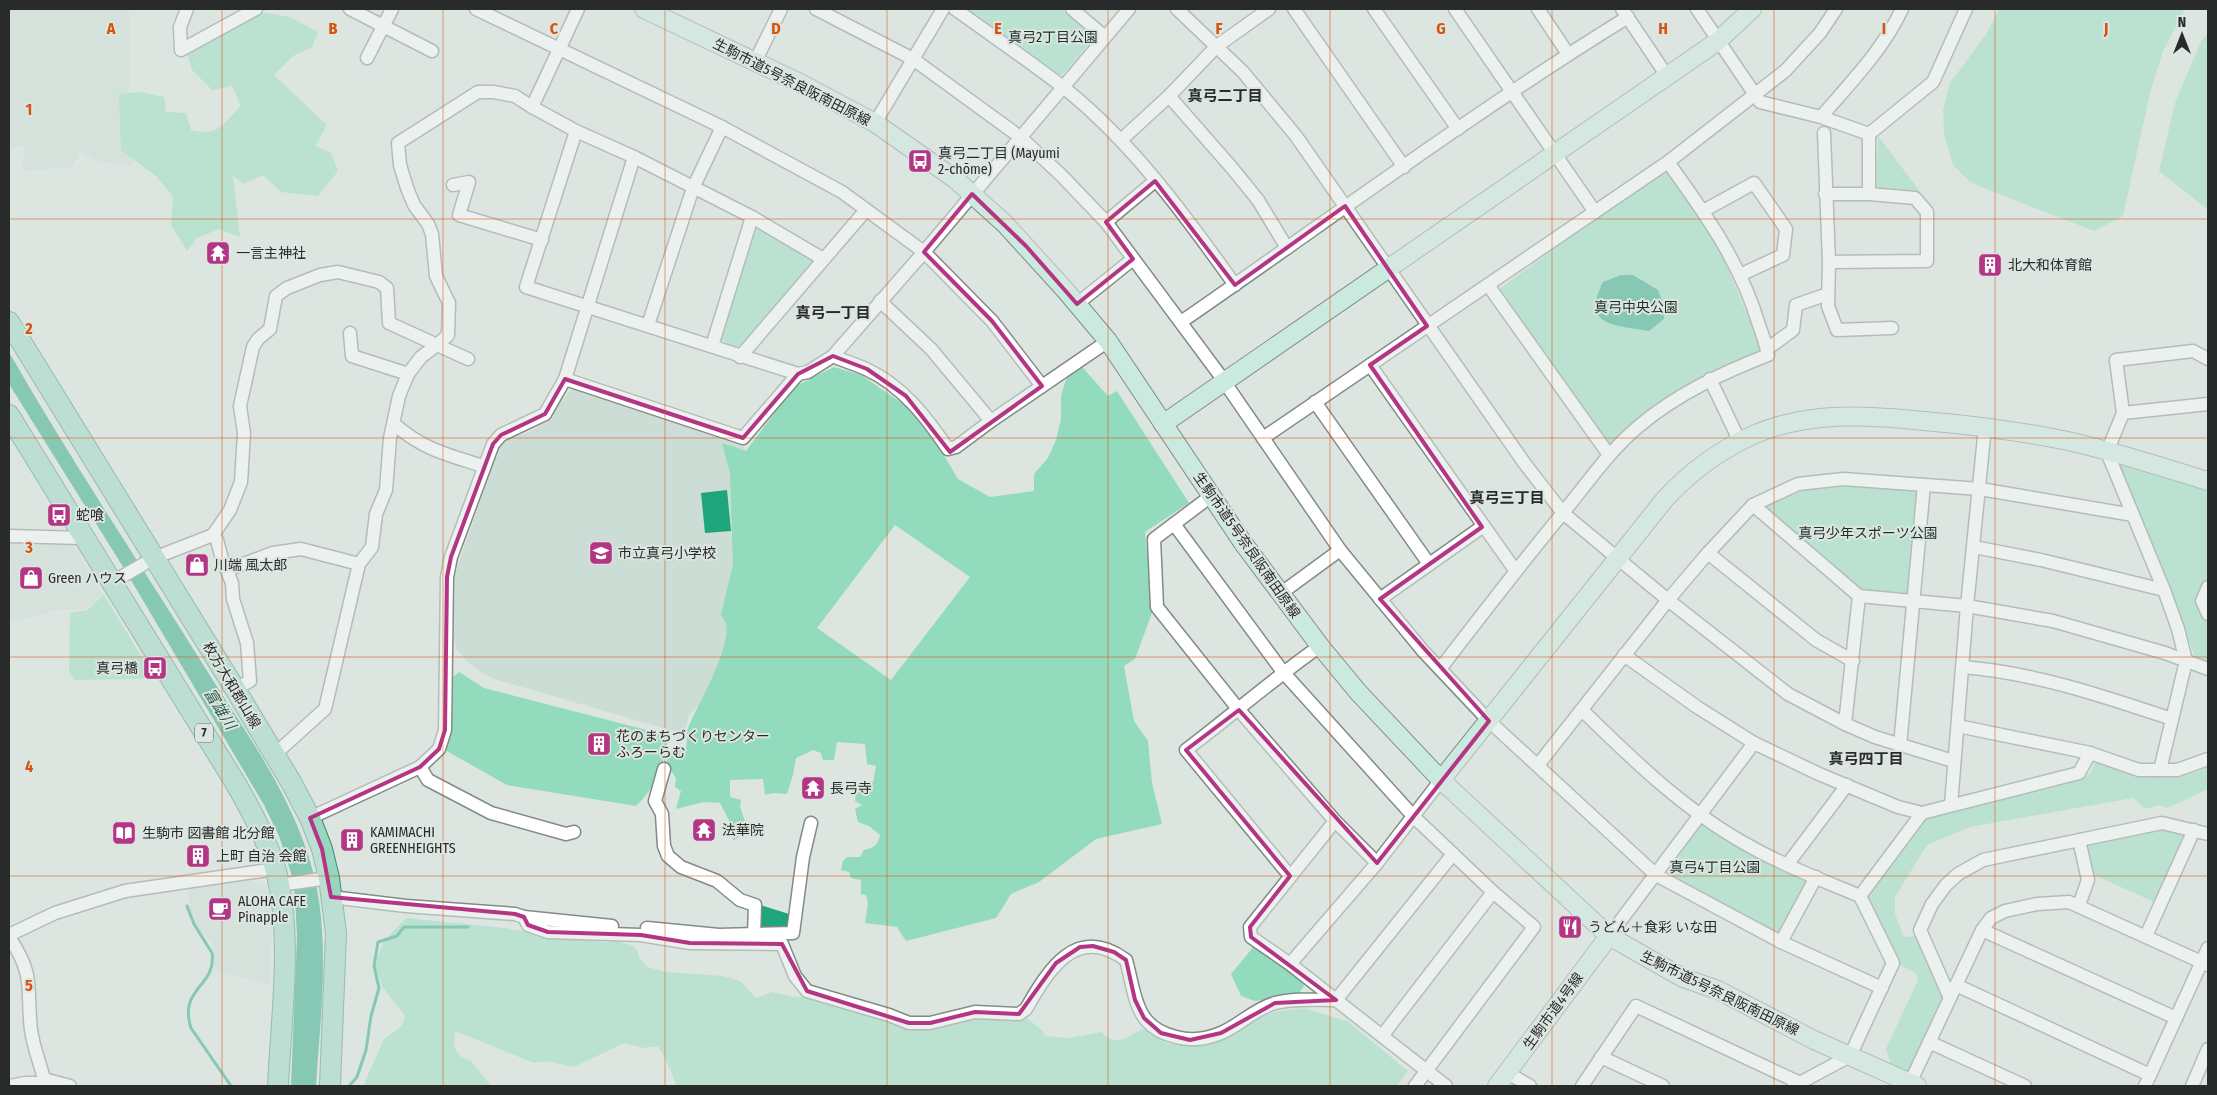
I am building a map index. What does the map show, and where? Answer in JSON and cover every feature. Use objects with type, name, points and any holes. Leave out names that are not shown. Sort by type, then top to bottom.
[{"type":"main road","name":"枚方大和郡山線","points":[[9,322],[235,689],[310,818],[322,849],[330,887],[336,933],[330,1086]]},
{"type":"main road","name":"7","points":[[9,415],[260,826],[277,877],[285,934],[278,1086]]},
{"type":"street","points":[[187,9],[180,27],[181,50],[256,9]]},
{"type":"street","points":[[350,9],[432,50]]},
{"type":"street","points":[[368,58],[392,9]]},
{"type":"street","points":[[476,9],[722,127],[842,192],[924,252],[992,321],[1042,386]]},
{"type":"street","points":[[532,107],[578,9]]},
{"type":"street","name":"生駒市道5号奈良阪南田原線","points":[[644,9],[756,62],[875,123],[918,151],[972,194],[1026,246],[1108,342],[1243,543],[1320,646],[1358,692],[1441,780],[1608,936],[1683,978],[1718,990],[1850,1056],[1914,1085]]},
{"type":"street","points":[[756,62],[781,9]]},
{"type":"street","points":[[816,9],[913,58],[1020,137],[1061,174],[1106,222],[1224,382],[1340,550],[1380,599],[1440,669],[1489,721],[1656,875],[1781,942],[1882,988]]},
{"type":"street","points":[[875,123],[943,9]]},
{"type":"street","points":[[955,9],[1063,87],[1121,140],[1194,227],[1235,285]]},
{"type":"street","points":[[1072,9],[1105,37]]},
{"type":"street","points":[[576,131],[526,287],[712,346],[740,357],[798,374],[808,372],[833,356],[924,252],[1129,9]]},
{"type":"street","points":[[1177,9],[1217,46],[1254,85],[1296,136],[1427,326],[1525,464],[1563,513],[1668,600],[1788,694],[1846,724],[1900,746],[1953,762]]},
{"type":"street","points":[[1121,140],[1169,96],[1217,46],[1269,9]]},
{"type":"street","points":[[1294,9],[1404,167]]},
{"type":"street","points":[[1374,9],[1458,129]]},
{"type":"street","points":[[1455,9],[1596,212]]},
{"type":"street","points":[[1538,9],[1568,54]]},
{"type":"street","points":[[1697,9],[1760,102],[1820,117],[1869,134]]},
{"type":"street","points":[[1163,424],[1389,270],[1718,41],[1752,9]]},
{"type":"street","points":[[1263,438],[1668,162],[1785,71],[1805,51],[1836,9]]},
{"type":"street","points":[[1820,117],[1887,36],[1902,9]]},
{"type":"street","points":[[1869,134],[1933,82],[1966,9]]},
{"type":"street","points":[[1181,322],[1345,206],[1625,13],[1667,76]]},
{"type":"street","points":[[274,755],[325,709],[359,564],[372,547],[376,514],[386,490],[390,438],[399,396],[408,374],[421,357],[448,335],[450,304],[436,276],[432,234],[428,224],[414,205],[407,188],[400,165],[398,143],[478,92],[494,92],[516,96],[576,131],[634,157],[752,217],[823,259]]},
{"type":"street","points":[[1169,96],[1207,138],[1253,194],[1287,248]]},
{"type":"street","points":[[648,326],[693,188],[722,127]]},
{"type":"street","points":[[1824,133],[1829,262],[1828,306],[1837,330],[1892,328]]},
{"type":"street","points":[[1869,134],[1869,194]]},
{"type":"street","points":[[310,818],[420,767],[439,749],[445,730],[447,577],[451,557],[483,466],[493,444],[501,435],[545,414],[565,379],[634,157]]},
{"type":"street","points":[[1440,669],[1515,570],[1608,455],[1656,413],[1710,379],[1768,355],[1755,311],[1740,275],[1704,211],[1668,162]]},
{"type":"street","points":[[1106,222],[1155,181]]},
{"type":"street","points":[[453,184],[469,182],[459,214],[542,240]]},
{"type":"street","points":[[1704,211],[1754,182],[1786,229],[1783,255],[1740,275]]},
{"type":"street","points":[[1825,194],[1869,194],[1915,198],[1928,212],[1928,261],[1829,262]]},
{"type":"street","points":[[740,357],[866,210]]},
{"type":"street","points":[[712,346],[752,217]]},
{"type":"street","points":[[1077,304],[1133,259]]},
{"type":"street","points":[[112,583],[154,558],[213,534],[230,510],[241,482],[244,433],[240,406],[253,347],[258,339],[270,329],[276,296],[287,288],[320,275],[338,272],[379,282],[387,288],[389,323],[468,359]]},
{"type":"street","points":[[1488,285],[1608,455]]},
{"type":"street","points":[[1767,349],[1793,330],[1796,306],[1828,294]]},
{"type":"street","points":[[880,301],[931,349],[991,421]]},
{"type":"street","points":[[350,333],[352,356],[408,374]]},
{"type":"street","points":[[833,356],[867,369],[906,396],[925,415],[948,450],[956,447],[1108,342]]},
{"type":"street","points":[[2160,770],[2186,661],[2178,629],[2164,590],[2107,452],[2123,413],[2116,360],[2193,351],[2208,359]]},
{"type":"street","points":[[1370,365],[1482,527],[1515,570]]},
{"type":"street","points":[[565,379],[743,438],[798,374]]},
{"type":"street","points":[[1710,379],[1740,442]]},
{"type":"street","points":[[1315,402],[1429,564]]},
{"type":"street","points":[[2123,413],[2208,404]]},
{"type":"street","points":[[1290,964],[1377,863],[1617,558],[1678,485],[1704,464],[1740,442],[1774,428],[1825,417],[1864,415],[1986,427],[2064,440],[2208,481]]},
{"type":"street","points":[[394,424],[410,438],[431,450],[483,466]]},
{"type":"street","points":[[1950,805],[1967,606],[1986,427]]},
{"type":"street","points":[[1538,765],[1668,600],[1753,504],[1798,484],[1843,479],[1980,490],[2133,515]]},
{"type":"street","points":[[1900,746],[1924,485]]},
{"type":"street","points":[[1212,496],[1154,539],[1157,607],[1239,710],[1335,820],[1377,863]]},
{"type":"street","points":[[1753,504],[1859,596],[1967,606],[2053,621],[2165,653],[2208,669]]},
{"type":"street","points":[[1174,524],[1283,672],[1414,817],[1493,892],[1534,927],[1415,1086]]},
{"type":"street","points":[[1380,599],[1482,527]]},
{"type":"street","points":[[213,534],[217,540],[222,559],[232,583],[233,599],[247,643],[250,681],[235,689]]},
{"type":"street","points":[[9,536],[83,538]]},
{"type":"street","points":[[1974,547],[2041,560],[2164,590]]},
{"type":"street","points":[[227,570],[272,553],[301,549],[359,564]]},
{"type":"street","points":[[1280,594],[1340,550]]},
{"type":"street","points":[[1708,553],[1816,640],[1853,661]]},
{"type":"street","points":[[2208,587],[2202,601],[2208,614]]},
{"type":"street","points":[[1846,724],[1859,596]]},
{"type":"street","points":[[1290,876],[1186,750],[1239,710],[1283,672],[1320,646]]},
{"type":"street","points":[[1624,654],[1696,707],[1754,743],[1898,807],[1922,813],[2079,773],[2090,753]]},
{"type":"street","points":[[1963,667],[1997,670],[2061,683],[2172,719]]},
{"type":"street","points":[[1582,710],[1644,770],[1700,815],[1752,848],[1860,896],[1893,963],[1850,1056],[1797,1084],[1636,1006],[1582,1086]]},
{"type":"street","points":[[1958,726],[2090,753],[2139,770],[2177,770],[2208,759]]},
{"type":"street","points":[[1608,936],[1754,743]]},
{"type":"street","points":[[420,767],[428,780],[492,813],[566,834],[574,832]]},
{"type":"street","points":[[664,770],[655,801],[662,814],[664,846],[668,856],[681,867],[717,881],[740,900],[755,905],[754,936]]},
{"type":"street","points":[[1787,865],[1847,785]]},
{"type":"street","points":[[1860,896],[1922,813]]},
{"type":"street","points":[[1335,820],[1250,927],[1251,937],[1290,964],[1446,1086]]},
{"type":"street","points":[[41,1083],[31,1030],[28,973],[18,950],[9,936],[54,913],[124,891],[277,877],[330,887],[406,906],[515,914],[524,917],[692,934],[754,936],[793,932],[803,857],[811,823]]},
{"type":"street","points":[[1950,998],[1920,930],[1932,904],[1946,885],[1958,874],[1983,860],[2162,823],[2208,834]]},
{"type":"street","points":[[2146,936],[2194,830]]},
{"type":"street","points":[[2079,840],[2088,880],[2079,905]]},
{"type":"street","points":[[1336,1000],[1453,854]]},
{"type":"street","points":[[1781,942],[1816,877]]},
{"type":"street","points":[[1382,1036],[1493,892]]},
{"type":"street","points":[[1914,1085],[1929,1042],[1982,930],[1991,918],[2005,911],[2055,902],[2069,902],[2205,963]]},
{"type":"street","points":[[524,917],[528,924],[548,932],[641,935],[690,943],[782,944],[795,976],[807,991],[889,1015],[909,1023],[930,1023],[975,1012],[1019,1014],[1026,1009],[1056,963],[1080,947],[1093,946],[1114,952],[1126,960],[1135,1000],[1144,1018],[1161,1033],[1190,1040],[1221,1033],[1252,1013],[1275,1003],[1304,1000],[1336,1000]]},
{"type":"street","points":[[1982,930],[2176,1018]]},
{"type":"street","name":"生駒市道4号線","points":[[1503,1080],[1608,936]]},
{"type":"street","points":[[1956,985],[2148,1080],[2176,1018],[2205,963],[2208,948]]},
{"type":"street","points":[[1929,1042],[2024,1086]]},
{"type":"street","points":[[2192,1086],[2208,1049]]},
{"type":"street","points":[[1601,1057],[1663,1086]]},
{"type":"street","points":[[1503,1080],[1530,1086]]},
{"type":"street","points":[[10,1086],[25,1082],[70,1086]]},
{"type":"highlighted area","points":[[1155,181],[1235,285],[1345,206],[1427,326],[1370,365],[1482,527],[1380,599],[1489,721],[1377,863],[1239,710],[1186,750],[1290,876],[1250,927],[1251,937],[1336,1000],[1275,1003],[1221,1033],[1190,1040],[1161,1033],[1144,1018],[1135,1000],[1126,960],[1114,952],[1093,946],[1080,947],[1056,963],[1019,1014],[975,1012],[930,1023],[909,1023],[807,991],[782,944],[690,943],[641,935],[548,932],[528,925],[524,917],[515,914],[331,897],[322,849],[310,818],[420,767],[439,749],[445,730],[447,577],[451,557],[493,444],[501,435],[545,414],[565,379],[743,438],[798,374],[833,356],[867,369],[906,396],[950,452],[1042,386],[992,321],[924,252],[972,194],[1026,246],[1077,304],[1133,259],[1106,222]]},
{"type":"shaded area","points":[[9,9],[129,9],[129,90],[133,166],[101,162],[80,152],[72,167],[22,171],[25,144],[9,150]]},
{"type":"shaded area","name":"市立真弓小学校","points":[[572,388],[745,447],[721,684],[689,715],[684,734],[501,681],[485,675],[470,664],[457,650],[454,639],[455,574],[498,450],[507,439],[530,432],[545,422]]},
{"type":"shaded area","points":[[14,541],[71,541],[102,594],[94,603],[83,609],[54,610],[37,616],[9,621],[9,580],[11,570],[9,546]]},
{"type":"shaded area","points":[[249,879],[267,886],[269,894],[272,931],[269,986],[214,969],[212,943],[200,931],[189,908],[189,885]]},
{"type":"green space","name":"真弓2丁目公園","points":[[964,9],[1061,9],[1092,33],[1092,40],[1063,74],[1057,75],[1012,40]]},
{"type":"green space","points":[[1999,9],[2185,9],[2163,51],[2150,93],[2123,216],[2094,231],[1981,187],[1969,181],[1953,165],[1944,134],[1943,111],[1950,83],[1987,33]]},
{"type":"green space","points":[[261,12],[290,17],[318,32],[312,47],[293,56],[274,75],[327,125],[315,146],[331,153],[338,171],[318,196],[281,192],[263,175],[244,184],[233,176],[240,237],[219,229],[197,238],[187,251],[171,225],[173,197],[157,177],[121,150],[119,94],[141,92],[164,97],[166,112],[186,113],[191,130],[209,132],[215,130],[225,123],[241,106],[232,86],[212,90],[192,70],[187,52],[211,25],[247,21]]},
{"type":"green space","points":[[2208,33],[2208,210],[2159,171],[2175,103],[2201,41]]},
{"type":"green space","points":[[1878,136],[1921,193],[1876,192]]},
{"type":"green space","name":"真弓中央公園","points":[[1665,168],[1692,203],[1719,248],[1762,350],[1682,392],[1645,417],[1609,445],[1498,290]]},
{"type":"green space","points":[[761,227],[812,257],[813,263],[743,346],[733,346],[720,338],[754,230]]},
{"type":"green space","points":[[834,367],[861,375],[906,406],[939,447],[958,479],[990,497],[1034,491],[1034,474],[1048,458],[1056,440],[1061,419],[1061,395],[1066,380],[1071,374],[1082,367],[1108,396],[1117,391],[1189,503],[1145,532],[1153,610],[1135,659],[1124,666],[1134,721],[1148,741],[1152,783],[1162,824],[1096,839],[1039,882],[1011,894],[996,918],[906,941],[897,927],[865,923],[868,903],[866,895],[861,894],[861,880],[851,878],[849,872],[841,870],[843,861],[847,857],[860,857],[864,850],[875,846],[880,835],[869,826],[858,822],[855,809],[862,805],[855,801],[856,791],[860,788],[863,781],[873,783],[876,766],[867,764],[865,744],[837,742],[834,760],[823,760],[821,753],[813,750],[796,758],[787,794],[773,793],[765,795],[763,779],[730,780],[730,797],[741,800],[740,807],[749,833],[741,835],[733,841],[731,824],[720,803],[704,802],[676,809],[681,791],[675,787],[676,778],[672,772],[666,771],[667,760],[677,746],[685,750],[688,728],[719,662],[726,635],[726,624],[721,614],[733,565],[730,473],[722,443],[746,451],[794,387]],"holes":[[[895,525],[970,577],[891,680],[817,628]]]},
{"type":"green space","points":[[2112,458],[2208,486],[2208,577],[2198,600],[2208,625],[2208,665],[2197,661]]},
{"type":"green space","name":"真弓少年スポーツ公園","points":[[1855,484],[1915,490],[1920,494],[1908,598],[1865,592],[1763,509],[1804,488]]},
{"type":"green space","points":[[104,595],[152,674],[144,679],[74,680],[69,672],[70,613],[87,610]]},
{"type":"green space","points":[[459,672],[484,688],[666,735],[669,737],[667,746],[662,765],[654,783],[636,806],[507,785],[443,749],[452,725],[453,677]]},
{"type":"green space","points":[[2096,761],[2138,775],[2152,777],[2179,776],[2208,767],[2208,789],[2167,808],[2159,805],[2145,809],[2133,798],[1970,827],[1927,845],[1895,897],[1895,914],[1904,937],[1915,936],[1945,994],[1911,1071],[1905,1075],[1893,1069],[1886,1049],[1918,980],[1916,973],[1896,963],[1867,901],[1867,892],[1924,818],[2066,784],[2090,774]]},
{"type":"green space","name":"真弓4丁目公園","points":[[1701,819],[1750,852],[1808,883],[1781,930],[1775,933],[1668,875]]},
{"type":"green space","points":[[2163,827],[2182,831],[2185,839],[2154,902],[2090,873],[2085,849],[2090,843]]},
{"type":"green space","points":[[406,918],[504,928],[553,936],[594,938],[603,943],[614,941],[631,945],[637,950],[639,957],[647,967],[667,972],[723,976],[740,981],[756,998],[772,992],[794,997],[807,996],[905,1018],[974,1015],[1005,1017],[1008,1022],[1024,1016],[1042,1030],[1045,1036],[1069,1038],[1101,1032],[1112,1039],[1122,1040],[1143,1029],[1168,1044],[1202,1046],[1238,1033],[1250,1021],[1273,1012],[1303,1008],[1347,1021],[1408,1071],[1397,1086],[677,1086],[658,1046],[643,1048],[624,1043],[574,1067],[546,1061],[534,1063],[455,1031],[454,1047],[460,1056],[471,1061],[491,1086],[366,1086],[364,1084],[384,1039],[402,1026],[405,1016],[383,988],[374,966],[384,941]]},
{"type":"green space","points":[[1255,945],[1302,980],[1304,986],[1297,996],[1255,1001],[1241,996],[1231,974]]},
{"type":"water","points":[[1621,275],[1633,275],[1658,290],[1664,306],[1664,319],[1649,331],[1614,325],[1599,316],[1596,308],[1597,297],[1603,282]]},
{"type":"water","name":"富雄川","points":[[9,352],[80,471],[255,746],[286,801],[299,829],[317,889],[321,913],[323,963],[316,1086],[291,1086],[297,937],[292,876],[279,836],[264,805],[125,570],[9,384]]},
{"type":"water","points":[[727,490],[731,531],[705,533],[701,493]]},
{"type":"water","points":[[760,905],[789,914],[787,929],[759,929]]},
{"type":"waterway","points":[[187,906],[194,924],[212,953],[212,964],[209,973],[193,995],[190,1004],[188,1014],[191,1028],[231,1086]]},
{"type":"waterway","points":[[350,1085],[357,1077],[366,1050],[371,1016],[379,988],[374,966],[378,942],[397,936],[404,927],[468,927]]},
{"type":"place","name":"真弓二丁目 (Mayumi 2-chōme)","points":[[920,161]]},
{"type":"place","name":"一言主神社","points":[[218,253]]},
{"type":"place","name":"北大和体育館","points":[[1990,265]]},
{"type":"place","name":"蛇喰","points":[[59,515]]},
{"type":"place","name":"市立真弓小学校","points":[[601,553]]},
{"type":"place","name":"川端 風太郎","points":[[197,565]]},
{"type":"place","name":"Green ハウス","points":[[31,578]]},
{"type":"place","name":"真弓橋","points":[[155,668]]},
{"type":"place","name":"花のまちづくりセンター ふろーらむ","points":[[599,744]]},
{"type":"place","name":"長弓寺","points":[[813,788]]},
{"type":"place","name":"法華院","points":[[704,830]]},
{"type":"place","name":"生駒市 図書館 北分館","points":[[124,833]]},
{"type":"place","name":"KAMIMACHI GREENHEIGHTS","points":[[352,840]]},
{"type":"place","name":"上町 自治 会館","points":[[198,856]]},
{"type":"place","name":"ALOHA CAFE Pinapple","points":[[220,909]]},
{"type":"place","name":"うどん＋食彩 いな田","points":[[1570,927]]},
{"type":"district","name":"真弓二丁目","points":[[1225,96]]},
{"type":"district","name":"真弓一丁目","points":[[833,313]]},
{"type":"district","name":"真弓三丁目","points":[[1507,498]]},
{"type":"district","name":"真弓四丁目","points":[[1866,759]]}]
